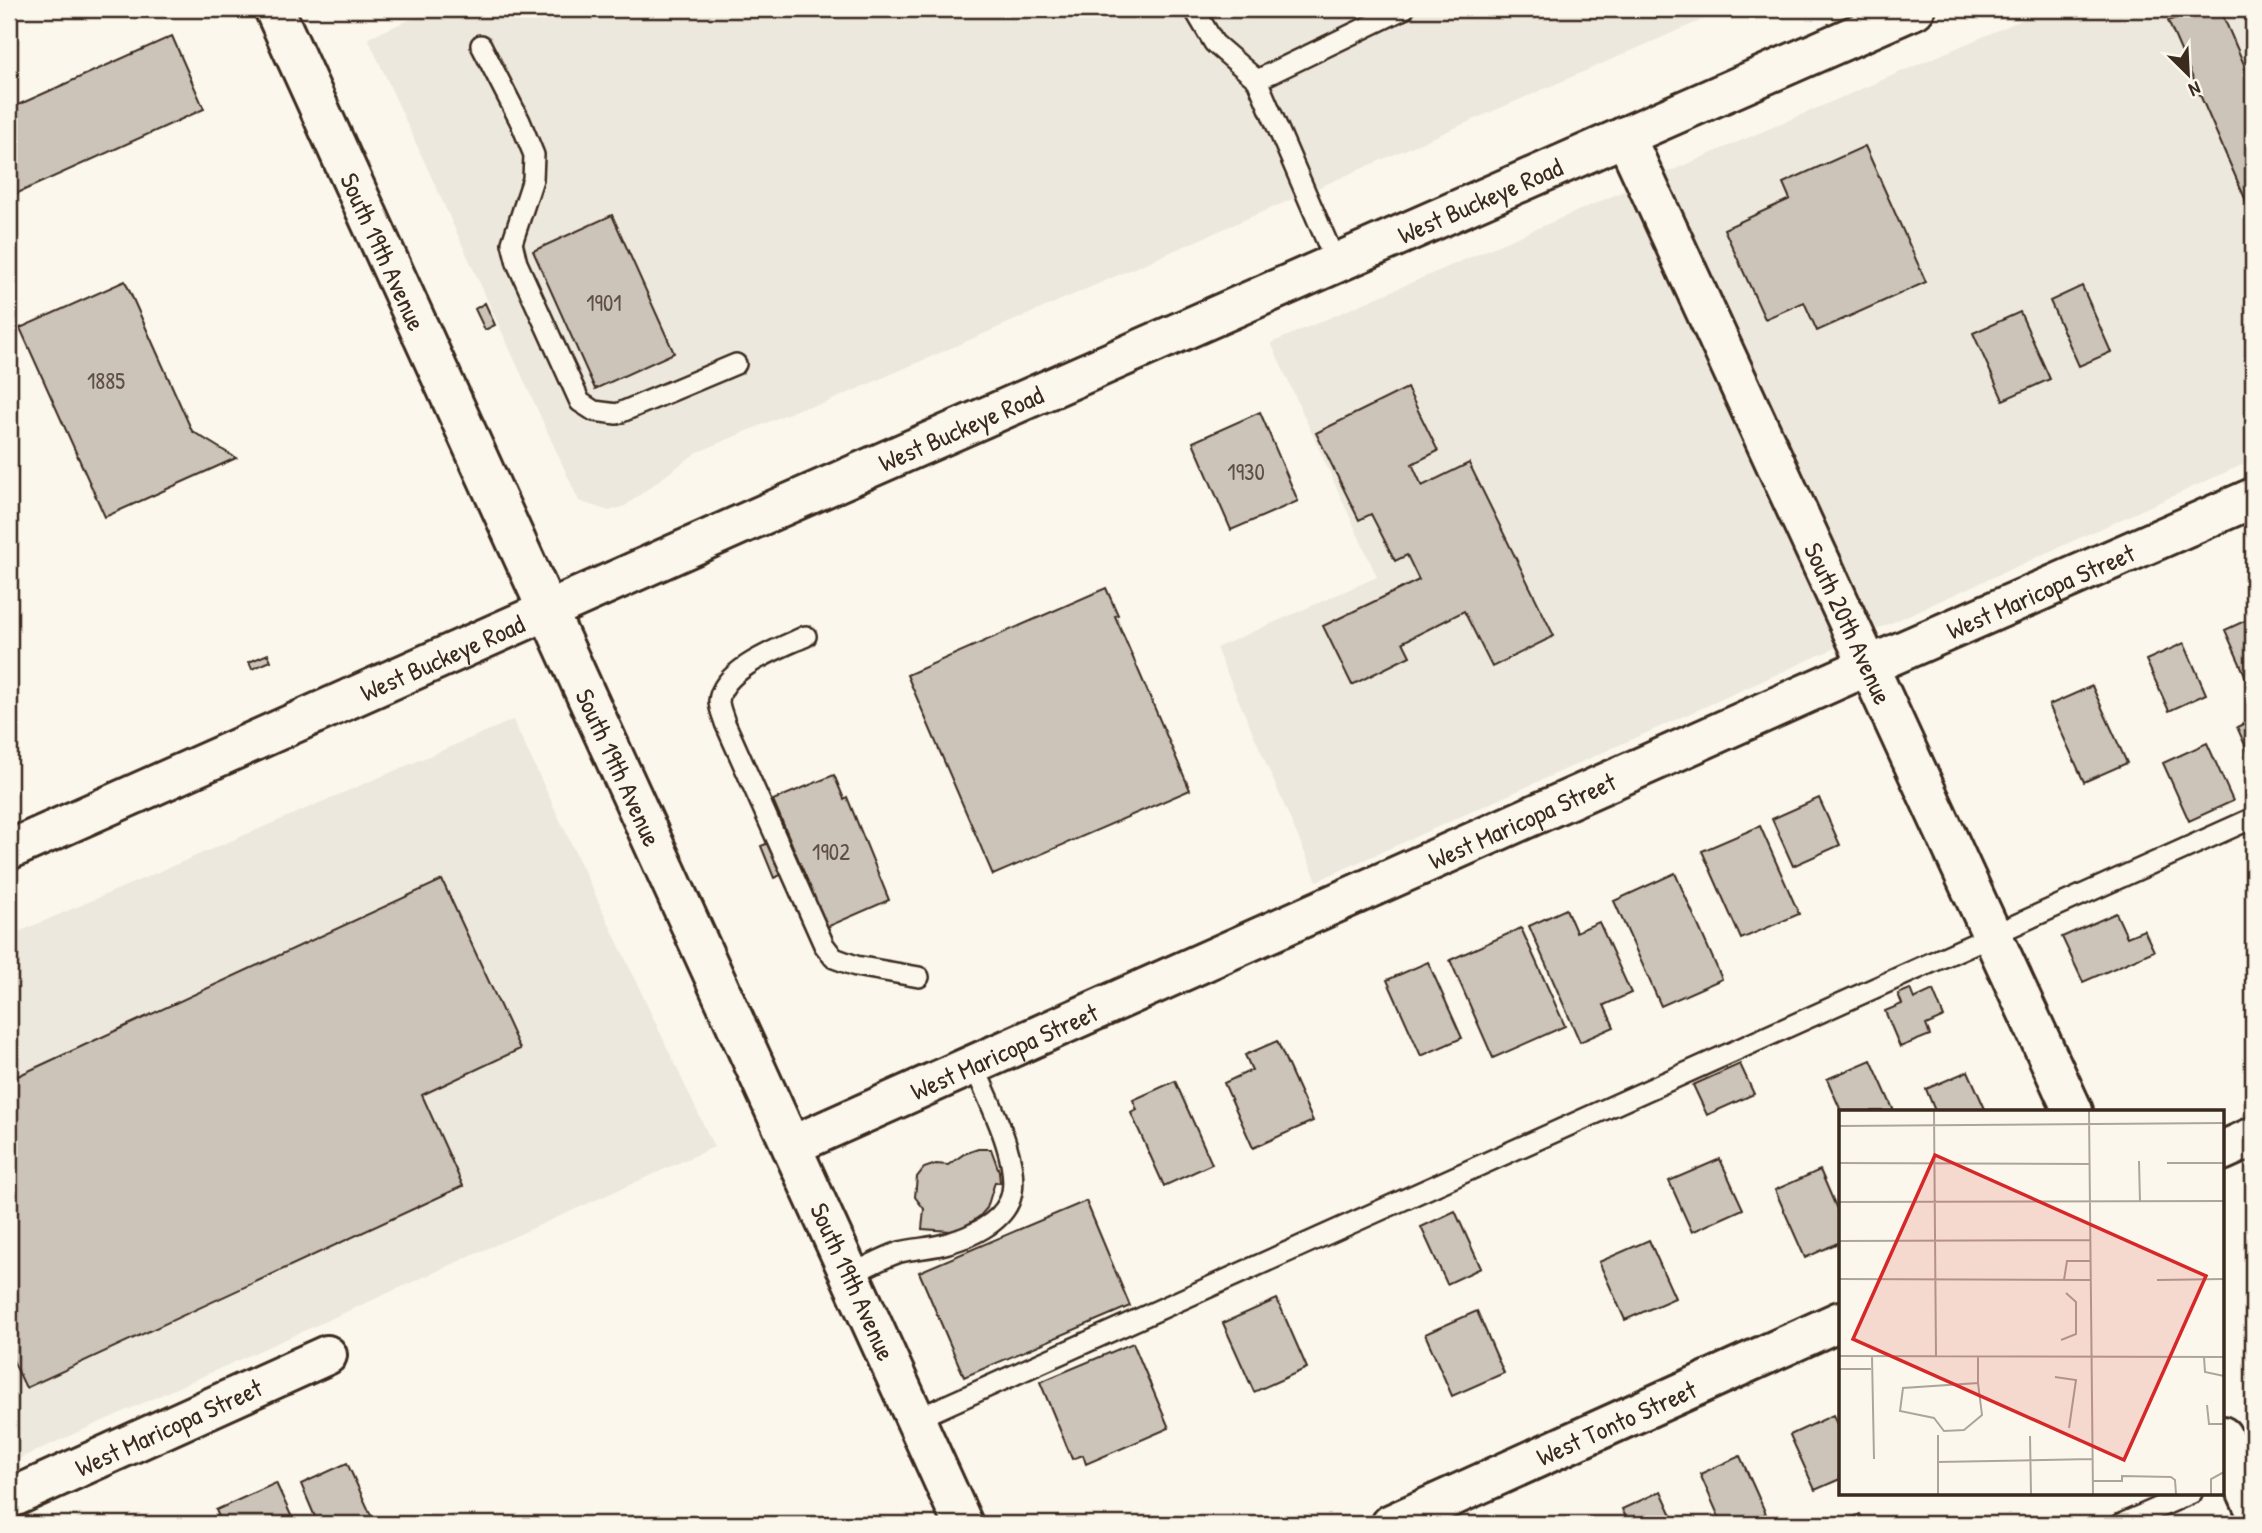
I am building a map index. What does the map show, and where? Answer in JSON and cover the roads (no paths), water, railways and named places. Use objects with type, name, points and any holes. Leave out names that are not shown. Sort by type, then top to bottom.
[{"type":"main road","name":"South 19th Avenue","points":[[274,9],[546,611],[793,1144],[963,1524]]},
{"type":"main road","name":"West Buckeye Road","points":[[9,850],[1336,262],[1915,9]]},
{"type":"main road","name":"South 20th Avenue","points":[[1625,136],[2073,1110]]},
{"type":"main road","name":"West Maricopa Street","points":[[793,1144],[1868,666],[2253,498]]},
{"type":"main road","points":[[2224,1150],[2253,1137]]},
{"type":"main road","name":"West Tonto Street","points":[[1391,1524],[1839,1321]]},
{"type":"main road","name":"West Maricopa Street","points":[[9,1499],[327,1355]]},
{"type":"main road","points":[[2224,1440],[2242,1480]]},
{"type":"lane","points":[[1194,9],[1214,43],[1257,80],[1336,262]]},
{"type":"lane","points":[[1257,80],[1404,9]]},
{"type":"lane","points":[[481,45],[520,121],[534,155],[533,179],[512,243],[517,263],[580,402],[594,411],[617,414],[736,364]]},
{"type":"lane","points":[[806,636],[753,661],[723,686],[719,703],[724,723],[824,946],[834,958],[919,977]]},
{"type":"lane","points":[[916,1419],[2253,818]]},
{"type":"lane","points":[[851,1274],[899,1252],[947,1244],[975,1234],[996,1219],[1009,1203],[1013,1184],[1011,1163],[1002,1133],[973,1065]]},
{"type":"lane","points":[[2121,1524],[2190,1494]]}]
